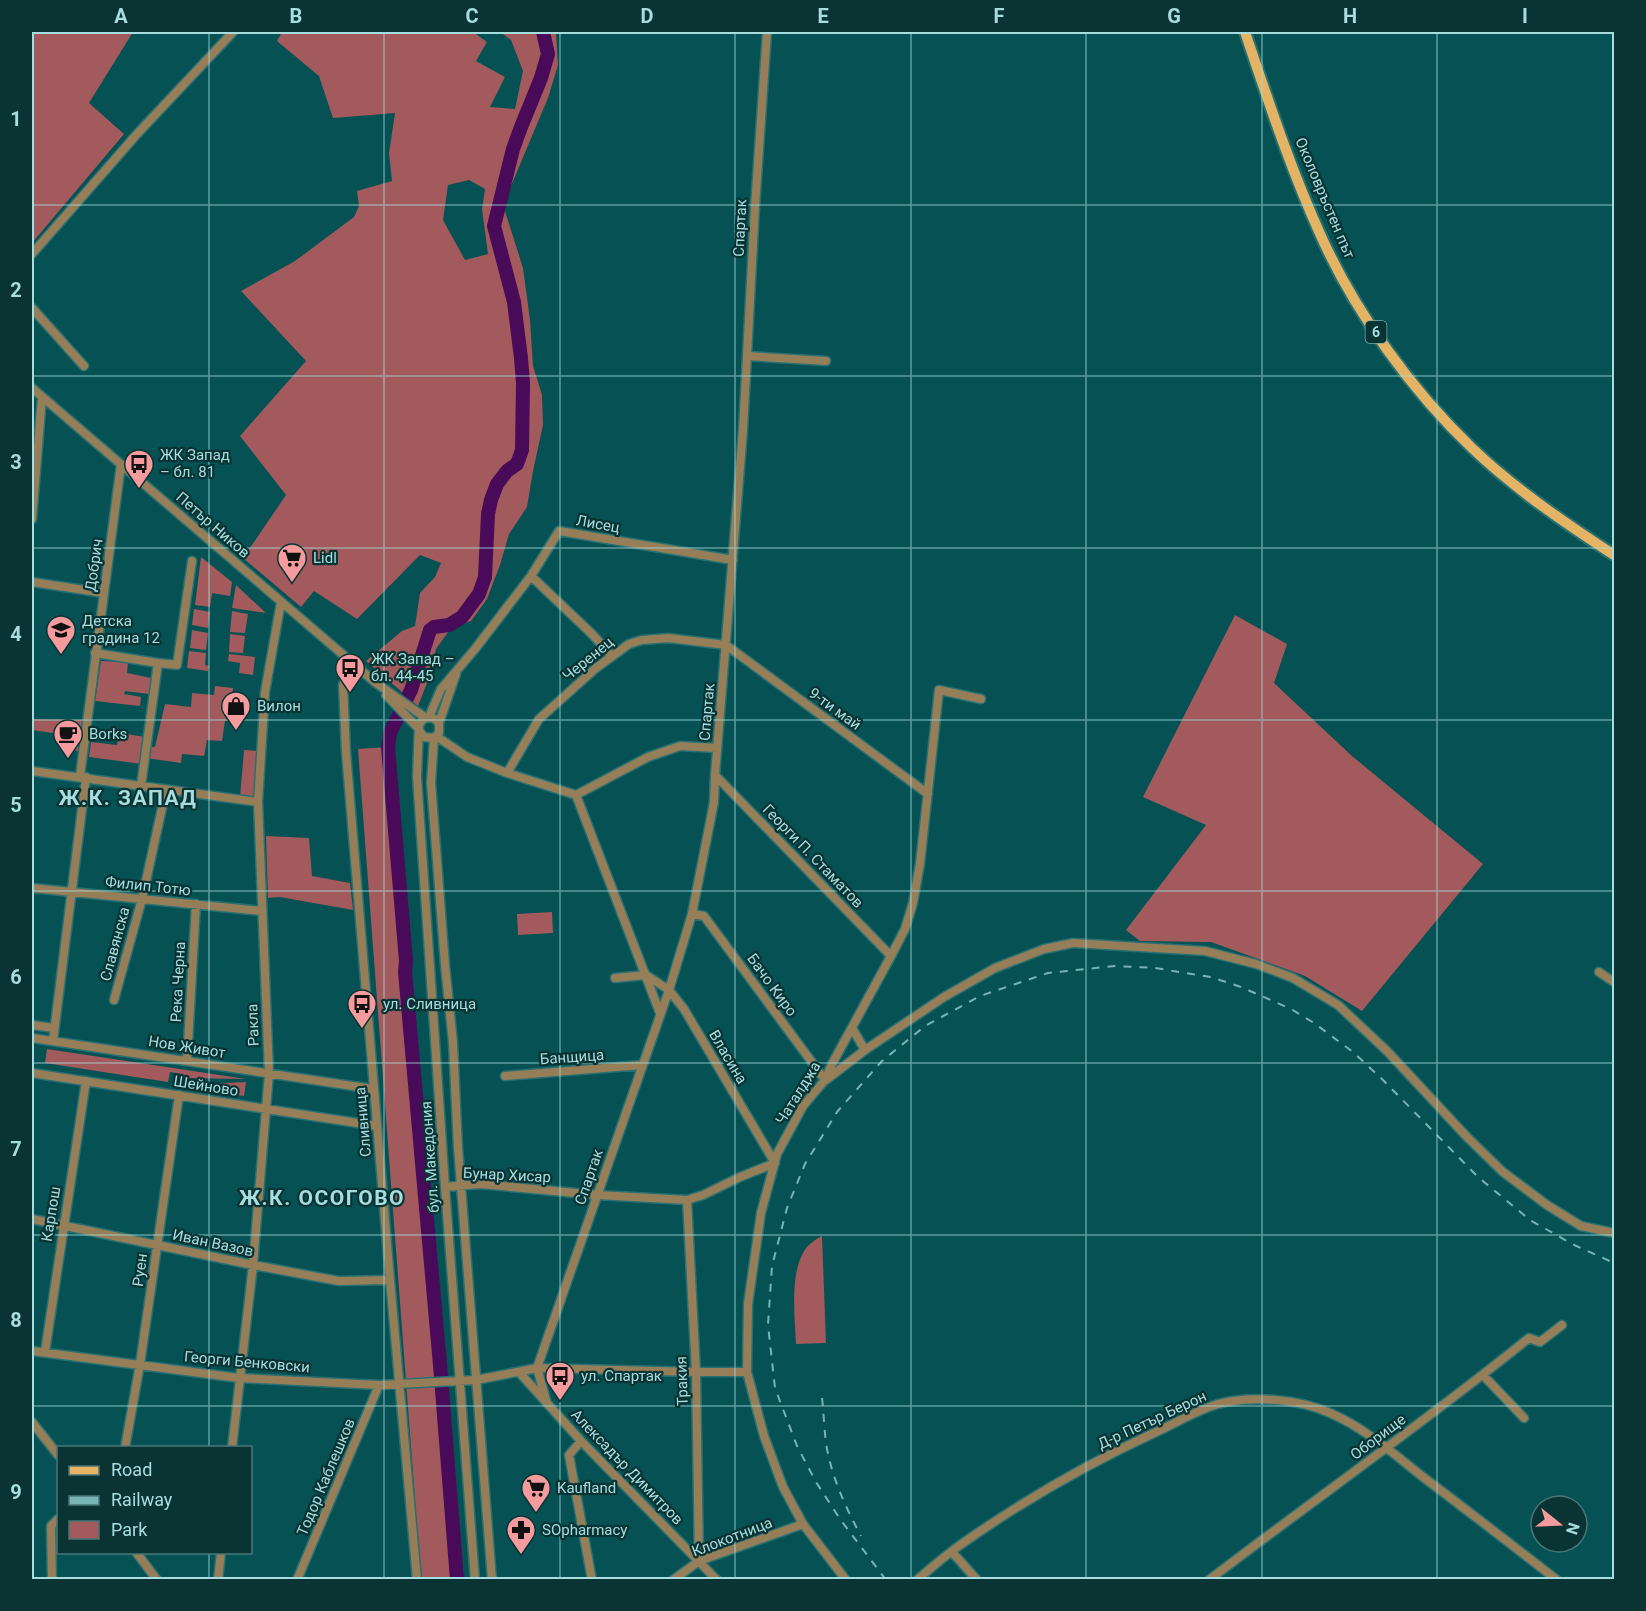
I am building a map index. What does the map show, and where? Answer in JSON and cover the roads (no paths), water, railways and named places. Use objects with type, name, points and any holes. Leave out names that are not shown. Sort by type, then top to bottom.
[{"type":"main road","name":"Околовръстен път","points":[[1245,32],[1301,189],[1322,237],[1348,288],[1381,341],[1429,403],[1473,449],[1548,510],[1614,555]]},
{"type":"street","points":[[32,254],[136,134],[233,32]]},
{"type":"street","name":"Спартак","points":[[537,1368],[669,990],[692,914],[714,802],[743,430],[767,32]]},
{"type":"street","points":[[32,308],[84,366]]},
{"type":"street","points":[[747,356],[826,361]]},
{"type":"street","name":"Петър Ников","points":[[32,388],[409,712]]},
{"type":"street","points":[[32,519],[42,397]]},
{"type":"street","name":"Добрич","points":[[53,1041],[71,892],[95,653],[121,464]]},
{"type":"street","name":"Лисец","points":[[427,718],[441,689],[531,576],[559,531],[732,561]]},
{"type":"street","points":[[95,653],[177,665],[192,561]]},
{"type":"street","points":[[531,576],[612,656]]},
{"type":"street","points":[[32,582],[104,593]]},
{"type":"street","name":"Ракла","points":[[232,1446],[253,1265],[269,1073],[258,802],[265,692],[281,602]]},
{"type":"street","name":"Черенец","points":[[507,773],[539,719],[596,668],[629,644],[642,640],[668,638],[726,645]]},
{"type":"street","name":"9-ти май","points":[[726,645],[928,794]]},
{"type":"street","points":[[141,786],[158,663]]},
{"type":"street","name":"Сливница","points":[[355,665],[343,685],[345,741],[376,1126],[417,1580]]},
{"type":"street","name":"Лисец","points":[[439,725],[457,670]]},
{"type":"street","name":"Чаталджа","points":[[846,1580],[803,1524],[783,1487],[764,1436],[747,1372],[748,1304],[761,1213],[777,1154],[803,1106],[825,1080],[891,956],[913,903],[920,864],[939,690],[981,699]]},
{"type":"street","points":[[409,712],[424,737],[435,737],[467,757],[507,773],[576,795],[658,753],[680,746],[717,748]]},
{"type":"street","points":[[409,712],[434,719],[450,745]]},
{"type":"street","points":[[419,730],[421,722],[427,718]]},
{"type":"street","points":[[435,737],[439,725]]},
{"type":"street","name":"бул. Македония","points":[[419,730],[417,777],[446,1187],[457,1382],[475,1580]]},
{"type":"street","name":"бул. Македония","points":[[435,737],[432,795],[453,1043],[461,1185],[492,1580]]},
{"type":"street","points":[[432,764],[441,750],[450,745]]},
{"type":"street","points":[[32,771],[258,802]]},
{"type":"street","name":"Георги П. Стаматов","points":[[715,775],[891,956]]},
{"type":"street","name":"Славянска","points":[[114,1000],[142,899],[166,790]]},
{"type":"street","points":[[576,795],[660,1014]]},
{"type":"street","name":"Филип Тотю","points":[[32,888],[262,910]]},
{"type":"street","name":"Река Черна","points":[[187,1061],[196,904]]},
{"type":"street","name":"Бачо Киро","points":[[692,914],[704,916],[825,1080]]},
{"type":"street","points":[[825,1080],[865,1050],[954,991],[995,968],[1044,949],[1073,943],[1205,951],[1256,964],[1293,978],[1338,1005],[1388,1051],[1467,1137],[1503,1172],[1547,1205],[1581,1226],[1614,1233]]},
{"type":"street","points":[[1599,972],[1614,982]]},
{"type":"street","points":[[615,978],[646,975]]},
{"type":"street","name":"Власина","points":[[646,975],[669,990],[684,1009],[775,1163]]},
{"type":"street","points":[[32,1025],[54,1028]]},
{"type":"street","points":[[852,1028],[865,1050]]},
{"type":"street","name":"Нов Живот","points":[[32,1038],[373,1089]]},
{"type":"street","name":"Банщица","points":[[505,1076],[642,1065]]},
{"type":"street","name":"Шейново","points":[[32,1073],[376,1126]]},
{"type":"street","name":"Карпош","points":[[45,1352],[86,1081]]},
{"type":"street","name":"Руен","points":[[126,1446],[179,1095]]},
{"type":"street","name":"Бунар Хисар","points":[[446,1187],[480,1184],[597,1195],[687,1200],[703,1196],[740,1177],[775,1163]]},
{"type":"street","name":"Тракия","points":[[687,1200],[696,1372],[699,1562]]},
{"type":"street","name":"Иван Вазов","points":[[32,1219],[157,1246],[344,1281],[390,1280]]},
{"type":"street","name":"Оборище","points":[[1209,1580],[1529,1338],[1540,1342],[1562,1325]]},
{"type":"street","name":"Георги Бенковски","points":[[32,1351],[239,1378],[379,1385],[476,1380],[537,1368],[747,1372]]},
{"type":"street","points":[[537,1368],[547,1403]]},
{"type":"street","name":"Алексадър Димитров","points":[[519,1372],[581,1441],[717,1580]]},
{"type":"street","points":[[1483,1375],[1524,1418]]},
{"type":"street","name":"Тодор Каблешков","points":[[297,1580],[379,1385]]},
{"type":"street","name":"Д-р Петър Берон","points":[[917,1580],[962,1543],[1049,1488],[1117,1450],[1216,1404],[1271,1400],[1305,1405],[1347,1421],[1386,1448],[1557,1580]]},
{"type":"street","points":[[32,1422],[57,1454]]},
{"type":"street","points":[[581,1441],[569,1455],[592,1580]]},
{"type":"street","points":[[52,1580],[51,1526],[57,1520]]},
{"type":"street","name":"Клокотница","points":[[673,1580],[699,1562],[803,1524]]},
{"type":"street","points":[[951,1552],[978,1580]]},
{"type":"street","points":[[138,1554],[157,1580]]},
{"type":"street","points":[[218,1580],[220,1554]]},
{"type":"waterway","points":[[457,1580],[388,747],[390,733],[411,690],[430,630],[434,627],[449,625],[462,617],[479,594],[485,577],[488,514],[491,500],[497,484],[507,471],[517,464],[522,450],[521,358],[514,302],[494,226],[513,149],[548,54],[543,32]]},
{"type":"railway","points":[[886,1580],[840,1519],[816,1482],[797,1446],[775,1388],[768,1325],[772,1266],[787,1208],[805,1164],[837,1112],[882,1061],[925,1026],[980,996],[1048,973],[1115,966],[1155,968],[1211,977],[1241,987],[1291,1009],[1353,1052],[1478,1177],[1530,1220],[1572,1244],[1614,1263]]},
{"type":"railway","points":[[822,1398],[826,1443],[836,1483],[861,1536]]},
{"type":"place","name":"ЖК Запад – бл. 81","points":[[139,490]]},
{"type":"place","name":"Lidl","points":[[292,584]]},
{"type":"place","name":"Детска градина 12","points":[[61,656]]},
{"type":"place","name":"ЖК Запад – бл. 44-45","points":[[350,694]]},
{"type":"place","name":"Вилон","points":[[236,732]]},
{"type":"place","name":"Borks","points":[[68,760]]},
{"type":"place","name":"ул. Сливница","points":[[362,1030]]},
{"type":"place","name":"ул. Спартак","points":[[560,1402]]},
{"type":"place","name":"Kaufland","points":[[536,1514]]},
{"type":"place","name":"SOpharmacy","points":[[521,1556]]},
{"type":"district","name":"Ж.К. ЗАПАД","points":[[128,798]]},
{"type":"district","name":"Ж.К. ОСОГОВО","points":[[322,1198]]}]
